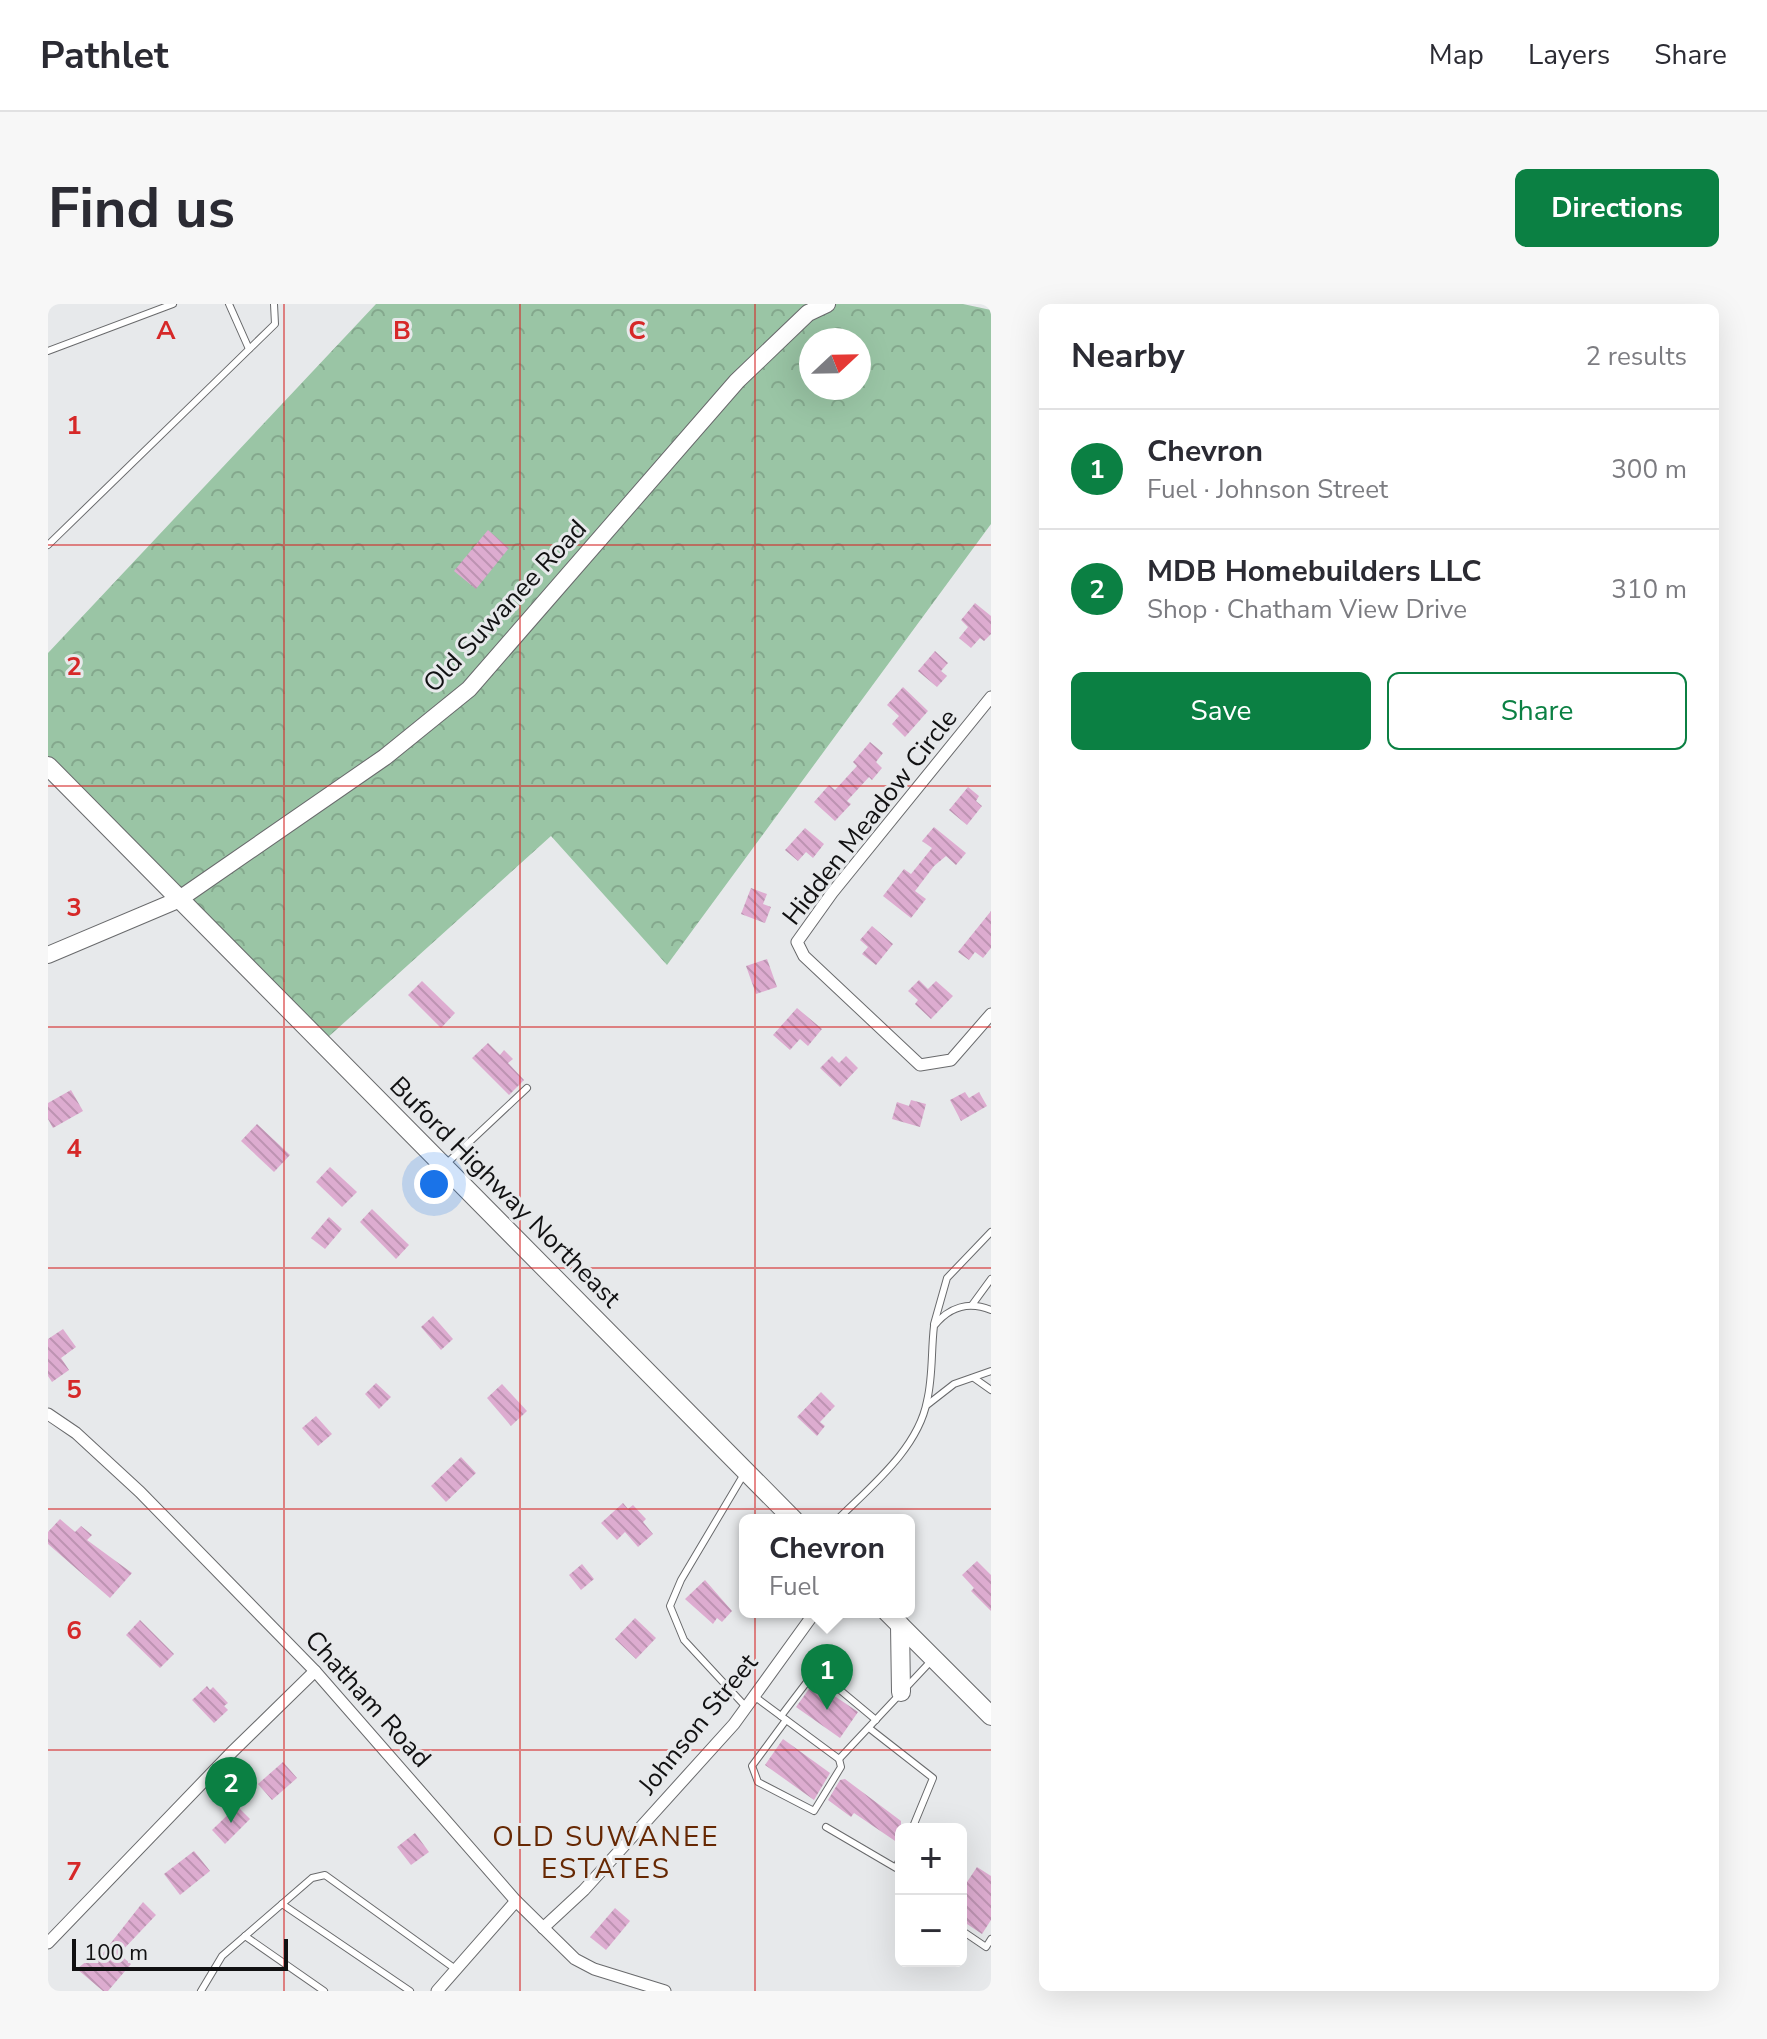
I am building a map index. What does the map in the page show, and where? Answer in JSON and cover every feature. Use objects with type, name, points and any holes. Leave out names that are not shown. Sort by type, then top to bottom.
[{"type":"main road","name":"Buford Highway Northeast","points":[[48,766],[56,782],[178,900],[788,1514]]},
{"type":"main road","points":[[894,1619],[991,1716]]},
{"type":"main road","points":[[894,1619],[901,1692]]},
{"type":"street","name":"Old Suwanee Road","points":[[48,955],[178,900],[385,757],[469,689],[737,381],[808,313],[827,304]]},
{"type":"street","name":"Hidden Meadow Circle","points":[[991,697],[832,893],[797,942],[804,956],[920,1065],[951,1060],[991,1014]]},
{"type":"street","name":"Chatham Road","points":[[48,1414],[76,1433],[140,1492],[315,1671],[516,1901],[575,1959],[594,1969],[665,1991]]},
{"type":"street","name":"Johnson Street","points":[[543,1928],[584,1890],[665,1802],[746,1707],[811,1618]]},
{"type":"street","points":[[48,1943],[230,1754],[315,1671]]},
{"type":"street","points":[[437,1991],[516,1901]]},
{"type":"lane","points":[[48,351],[173,304]]},
{"type":"lane","points":[[229,304],[249,349]]},
{"type":"lane","points":[[48,545],[275,324],[274,304]]},
{"type":"lane","points":[[443,1167],[527,1088]]},
{"type":"lane","points":[[843,1514],[890,1467],[911,1437],[927,1405],[934,1326],[947,1278],[991,1232]]},
{"type":"lane","points":[[972,1305],[991,1279]]},
{"type":"lane","points":[[934,1326],[941,1317],[962,1305],[991,1310]]},
{"type":"lane","points":[[927,1405],[954,1384],[991,1371]]},
{"type":"lane","points":[[974,1378],[991,1390]]},
{"type":"lane","points":[[745,1471],[681,1580],[670,1606],[684,1640],[746,1707]]},
{"type":"lane","points":[[839,1759],[933,1658]]},
{"type":"lane","points":[[754,1695],[783,1718],[839,1759],[841,1767],[814,1811],[758,1782],[752,1766],[783,1718],[816,1670],[876,1720]]},
{"type":"lane","points":[[869,1728],[933,1778],[914,1823]]},
{"type":"lane","points":[[826,1827],[895,1867]]},
{"type":"lane","points":[[201,1991],[222,1956],[312,1878],[330,1877],[454,1968]]},
{"type":"lane","points":[[282,1904],[410,1991]]},
{"type":"lane","points":[[967,1934],[986,1947],[991,1939]]},
{"type":"lane","points":[[245,1936],[324,1991]]},
{"type":"green space","points":[[376,304],[963,304],[991,310],[991,524],[667,965],[551,836],[326,1039],[48,758],[48,653]]},
{"type":"building","points":[[488,530],[509,548],[476,589],[454,571]]},
{"type":"building","points":[[975,603],[991,616],[991,634],[984,641],[980,638],[971,648],[959,638],[968,627],[961,620]]},
{"type":"building","points":[[935,651],[948,663],[941,671],[947,676],[937,687],[918,671]]},
{"type":"building","points":[[903,687],[928,711],[905,737],[892,724],[899,716],[887,705]]},
{"type":"building","points":[[870,742],[883,753],[876,762],[882,768],[847,801],[851,804],[835,821],[814,802],[829,785],[835,790],[857,766],[853,762]]},
{"type":"building","points":[[968,787],[979,796],[976,801],[982,806],[967,825],[949,810]]},
{"type":"building","points":[[934,827],[966,853],[956,865],[946,856],[934,866],[915,891],[926,899],[911,918],[883,896],[904,869],[911,874],[932,848],[922,841]]},
{"type":"building","points":[[805,828],[824,844],[813,858],[806,852],[798,861],[785,850]]},
{"type":"building","points":[[751,888],[767,894],[763,904],[771,907],[765,923],[741,914]]},
{"type":"building","points":[[991,911],[991,948],[983,958],[975,952],[969,960],[958,952]]},
{"type":"building","points":[[872,926],[893,944],[876,965],[862,954],[868,947],[860,940]]},
{"type":"building","points":[[767,959],[777,987],[756,994],[746,966]]},
{"type":"building","points":[[919,980],[928,989],[936,981],[953,996],[931,1019],[915,1004],[918,1000],[908,991]]},
{"type":"building","points":[[422,981],[455,1013],[441,1028],[408,995]]},
{"type":"building","points":[[797,1008],[822,1029],[808,1046],[800,1039],[790,1050],[773,1035]]},
{"type":"building","points":[[488,1043],[500,1055],[504,1050],[513,1059],[508,1063],[524,1080],[509,1095],[472,1058]]},
{"type":"building","points":[[832,1056],[839,1063],[846,1056],[858,1068],[840,1087],[820,1068]]},
{"type":"building","points":[[71,1090],[83,1111],[53,1128],[48,1119],[48,1103]]},
{"type":"building","points":[[965,1092],[969,1098],[979,1092],[987,1106],[961,1121],[950,1100]]},
{"type":"building","points":[[911,1100],[926,1104],[920,1127],[892,1119],[897,1102],[909,1106]]},
{"type":"building","points":[[257,1124],[290,1155],[274,1172],[241,1141]]},
{"type":"building","points":[[330,1167],[357,1192],[342,1207],[316,1182]]},
{"type":"building","points":[[372,1209],[409,1245],[396,1259],[360,1222]]},
{"type":"building","points":[[329,1217],[342,1229],[325,1249],[311,1238]]},
{"type":"building","points":[[433,1316],[453,1339],[441,1350],[421,1327]]},
{"type":"building","points":[[63,1329],[76,1347],[61,1358],[69,1370],[52,1382],[48,1376],[48,1339]]},
{"type":"building","points":[[376,1383],[391,1397],[379,1409],[365,1394]]},
{"type":"building","points":[[502,1384],[527,1411],[511,1426],[487,1398]]},
{"type":"building","points":[[821,1392],[835,1406],[820,1422],[825,1426],[817,1436],[797,1417]]},
{"type":"building","points":[[316,1416],[332,1434],[318,1446],[302,1428]]},
{"type":"building","points":[[461,1457],[476,1473],[446,1502],[431,1486]]},
{"type":"building","points":[[623,1503],[628,1509],[633,1505],[646,1519],[643,1522],[653,1534],[638,1547],[625,1532],[617,1540],[601,1523]]},
{"type":"building","points":[[60,1519],[75,1532],[81,1526],[92,1535],[87,1540],[132,1573],[110,1598],[48,1544],[48,1532]]},
{"type":"building","points":[[977,1561],[991,1575],[991,1611],[971,1591],[974,1588],[962,1575]]},
{"type":"building","points":[[582,1564],[594,1579],[581,1590],[569,1575]]},
{"type":"building","points":[[705,1580],[732,1611],[722,1622],[717,1618],[713,1624],[685,1599]]},
{"type":"building","points":[[635,1618],[656,1638],[636,1659],[615,1639]]},
{"type":"building","points":[[140,1620],[174,1654],[160,1668],[126,1635]]},
{"type":"building","points":[[814,1682],[858,1712],[840,1738],[796,1707]]},
{"type":"building","points":[[207,1686],[210,1690],[213,1687],[228,1703],[224,1706],[228,1710],[214,1723],[192,1700]]},
{"type":"building","points":[[783,1739],[830,1773],[814,1800],[765,1765]]},
{"type":"building","points":[[283,1762],[297,1778],[272,1800],[258,1784]]},
{"type":"building","points":[[845,1779],[901,1821],[895,1823],[895,1841],[854,1813],[851,1817],[828,1800],[840,1780]]},
{"type":"building","points":[[237,1806],[250,1819],[225,1844],[212,1830]]},
{"type":"building","points":[[415,1833],[429,1852],[411,1865],[397,1847]]},
{"type":"building","points":[[194,1851],[210,1871],[180,1895],[164,1874]]},
{"type":"building","points":[[977,1867],[991,1876],[991,1920],[982,1934],[967,1924],[967,1882]]},
{"type":"building","points":[[143,1902],[156,1915],[119,1954],[131,1964],[108,1991],[103,1991],[77,1969],[95,1954],[99,1958]]},
{"type":"building","points":[[615,1908],[630,1921],[606,1950],[590,1937]]},
{"type":"place","name":"Chevron","points":[[827,1710]]},
{"type":"place","name":"MDB Homebuilders LLC","points":[[231,1823]]},
{"type":"district","name":"OLD SUWANEE ESTATES","points":[[606,1853]]}]
